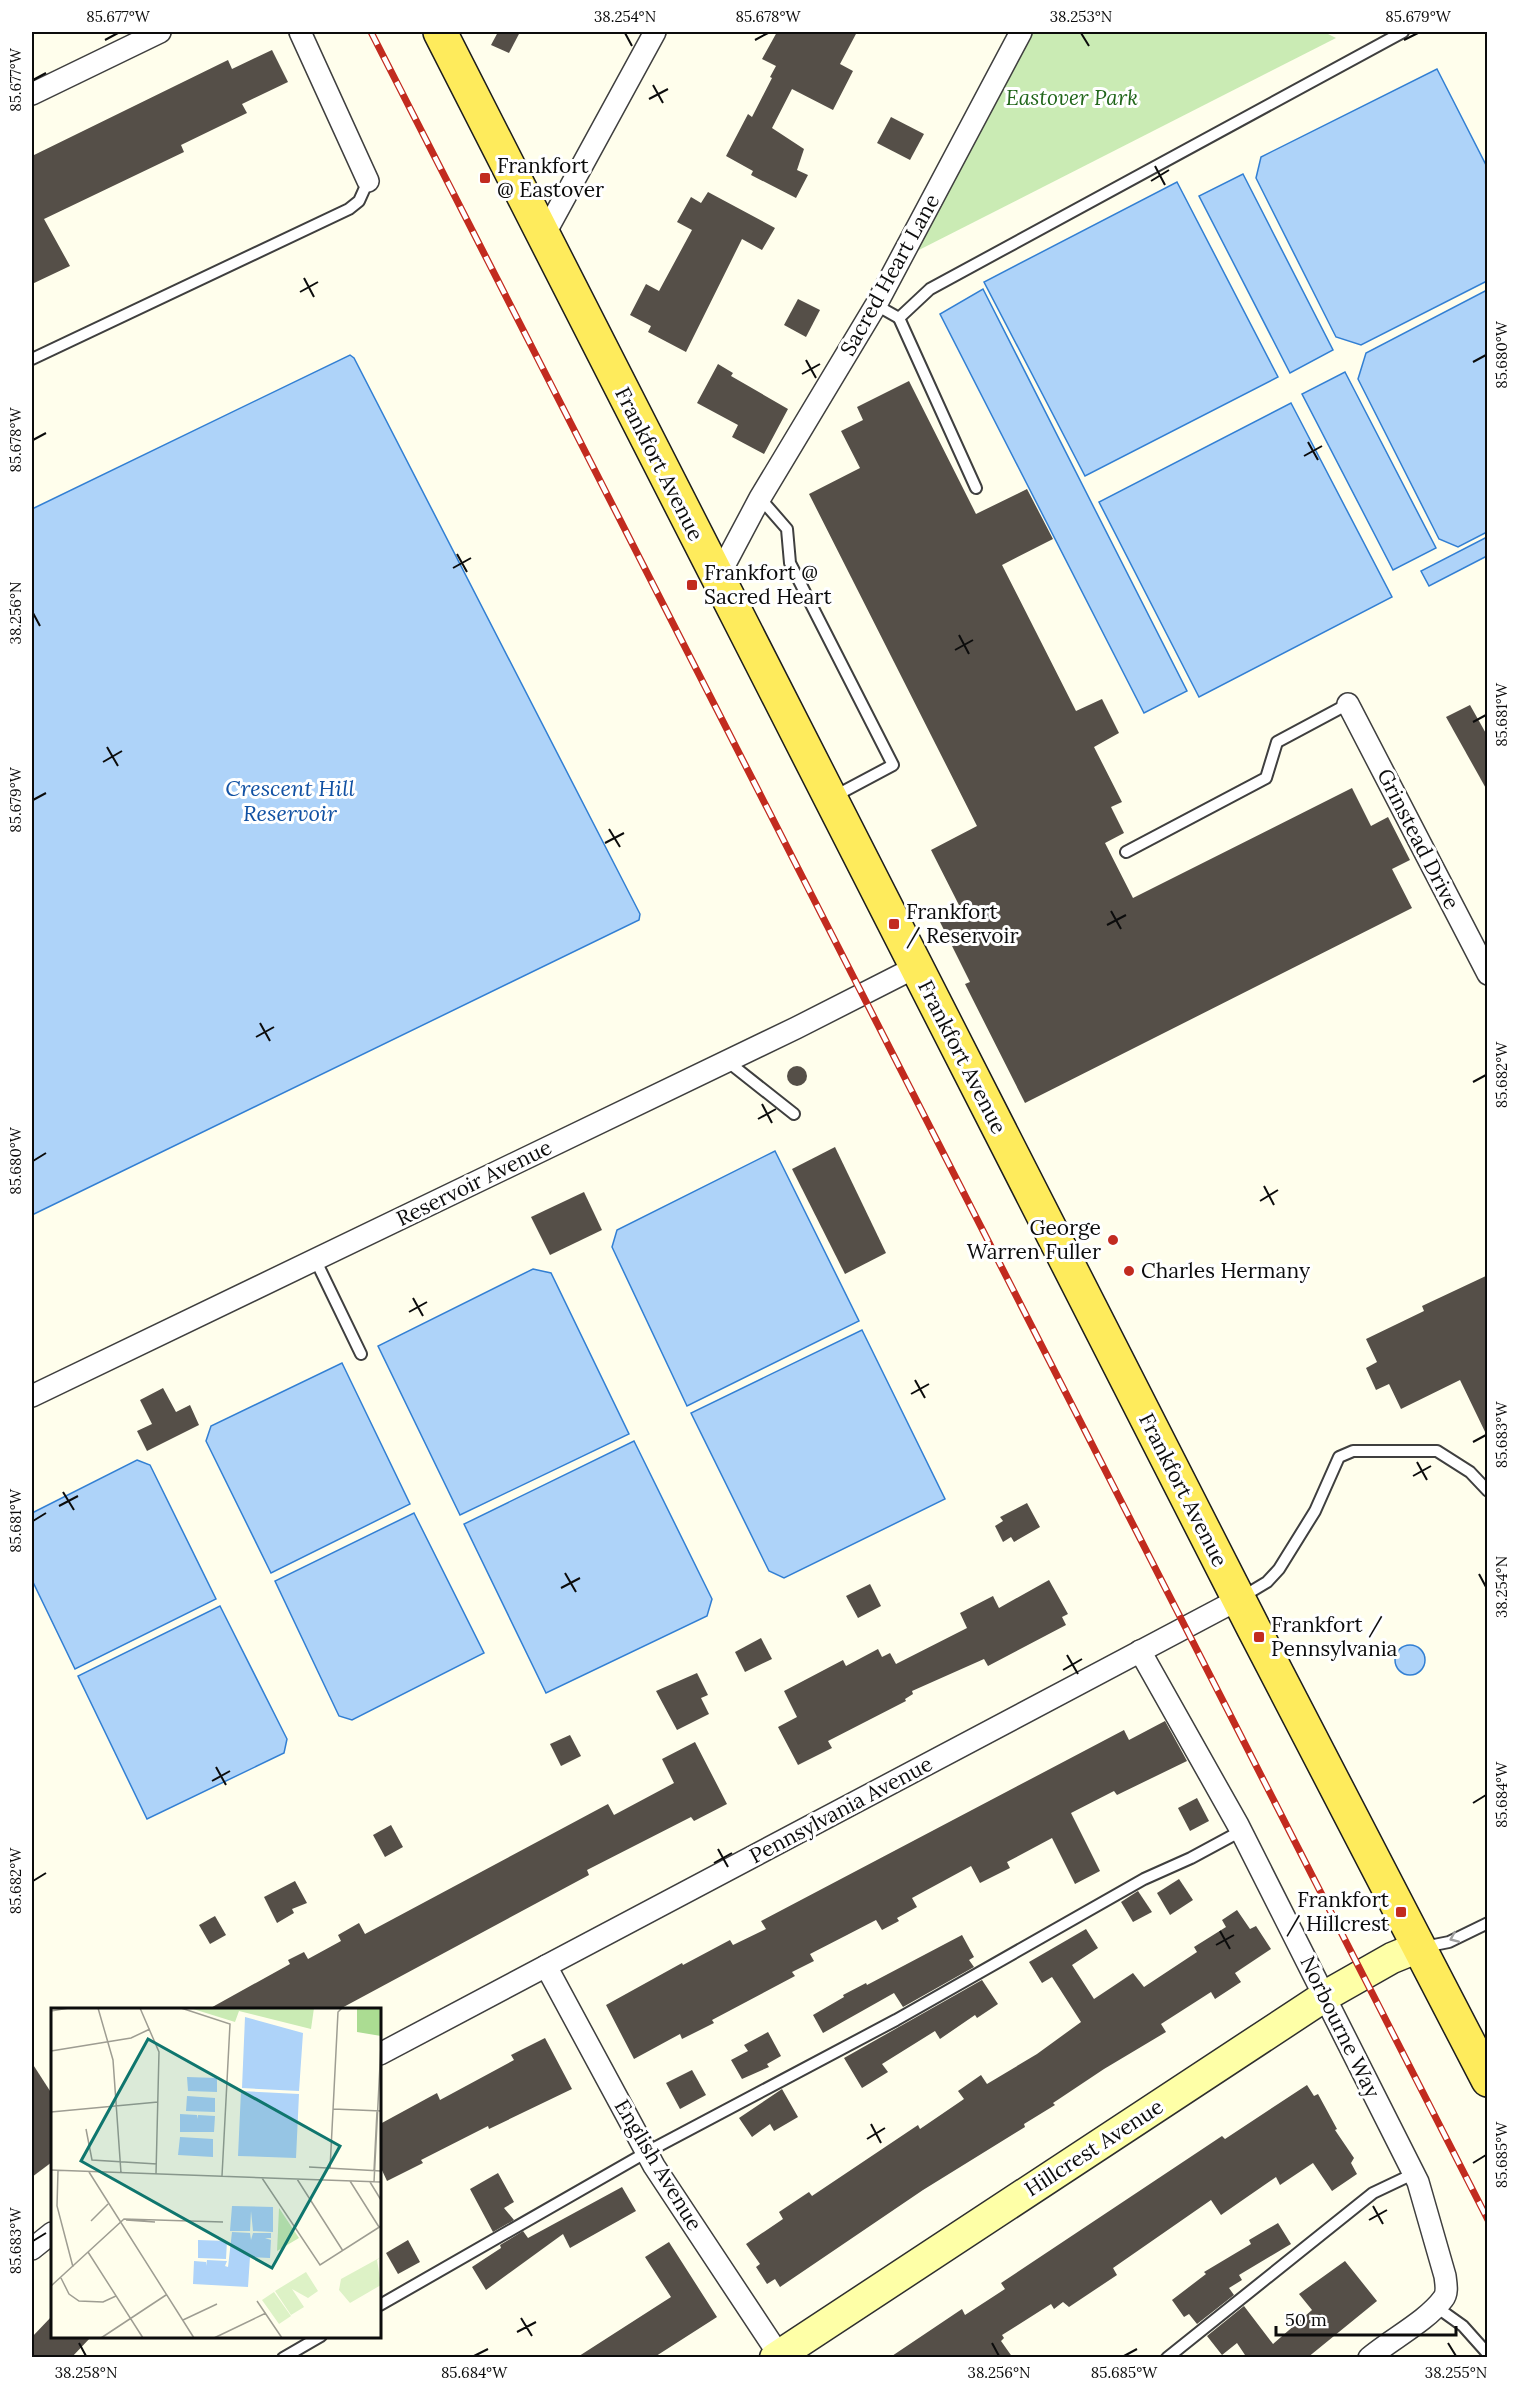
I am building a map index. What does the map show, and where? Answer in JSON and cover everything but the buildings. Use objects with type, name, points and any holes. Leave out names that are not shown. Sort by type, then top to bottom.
[{"type":"main road","name":"Frankfort Avenue","points":[[440,32],[717,579],[1488,2080]]},
{"type":"main road","name":"Hillcrest Avenue","points":[[778,2357],[1325,1996],[1392,1958],[1419,1947]]},
{"type":"street","points":[[32,94],[160,32]]},
{"type":"street","points":[[300,32],[368,181]]},
{"type":"street","points":[[543,237],[655,32]]},
{"type":"street","name":"Sacred Heart Lane","points":[[717,579],[760,498],[876,305],[1021,32]]},
{"type":"street","name":"Grinstead Drive","points":[[1348,704],[1488,974]]},
{"type":"street","name":"Reservoir Avenue","points":[[32,1396],[727,1061],[916,967]]},
{"type":"street","name":"Pennsylvania Avenue","points":[[381,2053],[1239,1599]]},
{"type":"street","name":"Norbourne Way","points":[[1140,1650],[1241,1831],[1415,2178],[1445,2276],[1444,2298],[1435,2306]]},
{"type":"street","name":"English Avenue","points":[[546,1966],[647,2152],[778,2357]]},
{"type":"street","points":[[32,2249],[51,2234]]},
{"type":"street","points":[[1369,2358],[1435,2306]]},
{"type":"lane","points":[[899,318],[930,289],[1403,32]]},
{"type":"lane","points":[[32,359],[349,209],[359,201],[368,181]]},
{"type":"lane","points":[[876,305],[899,318],[976,488]]},
{"type":"lane","points":[[760,498],[787,529],[790,563],[893,765],[830,799]]},
{"type":"lane","points":[[1126,852],[1266,778],[1277,742],[1348,704]]},
{"type":"lane","points":[[727,1061],[794,1114]]},
{"type":"lane","points":[[315,1259],[361,1354]]},
{"type":"lane","points":[[1239,1599],[1267,1582],[1279,1569],[1315,1511],[1339,1457],[1353,1451],[1437,1450],[1470,1472],[1488,1491]]},
{"type":"lane","points":[[381,2303],[647,2152],[896,2020],[1144,1879],[1191,1858],[1241,1831]]},
{"type":"lane","points":[[1419,1947],[1449,1942],[1488,1923]]},
{"type":"lane","points":[[1167,2358],[1373,2193],[1415,2178]]},
{"type":"lane","points":[[1435,2306],[1463,2326],[1488,2354]]},
{"type":"lane","points":[[283,2358],[319,2338]]},
{"type":"green space","name":"Eastover Park","points":[[1031,32],[1324,32],[1336,38],[915,252]]},
{"type":"water","points":[[1437,69],[1487,167],[1487,281],[1361,345],[1336,337],[1256,178],[1261,157]]},
{"type":"water","points":[[1243,174],[1333,350],[1290,373],[1199,196]]},
{"type":"water","points":[[1177,182],[1278,377],[1085,476],[984,282]]},
{"type":"water","points":[[983,289],[1187,691],[1144,713],[940,314]]},
{"type":"water","points":[[1487,290],[1487,532],[1458,547],[1439,539],[1358,379],[1366,353]]},
{"type":"water","name":"Crescent Hill Reservoir","points":[[350,355],[354,358],[640,914],[639,920],[32,1215],[32,509]]},
{"type":"water","points":[[1345,372],[1436,548],[1393,570],[1302,394]]},
{"type":"water","points":[[1291,403],[1392,597],[1199,697],[1099,502]]},
{"type":"water","points":[[1487,537],[1487,556],[1429,586],[1421,571]]},
{"type":"water","points":[[775,1151],[859,1321],[687,1406],[612,1247],[617,1230]]},
{"type":"water","points":[[533,1269],[551,1273],[629,1434],[460,1515],[378,1346]]},
{"type":"water","points":[[862,1330],[945,1499],[784,1578],[769,1571],[691,1413]]},
{"type":"water","points":[[342,1363],[410,1504],[271,1573],[206,1441],[211,1426]]},
{"type":"water","points":[[634,1441],[712,1599],[707,1616],[546,1693],[464,1524]]},
{"type":"water","points":[[137,1460],[150,1465],[216,1599],[75,1669],[32,1580],[32,1513]]},
{"type":"water","points":[[414,1513],[484,1653],[352,1720],[339,1716],[275,1581]]},
{"type":"water","points":[[220,1606],[287,1739],[284,1753],[147,1819],[78,1676]]},
{"type":"water","points":[[1410,1645],[1421,1649],[1425,1660],[1421,1671],[1410,1675],[1399,1671],[1395,1660],[1399,1649]]},
{"type":"railway","points":[[371,32],[1488,2220]]},
{"type":"place","name":"Frankfort @ Eastover","points":[[485,178]]},
{"type":"place","name":"Frankfort @ Sacred Heart","points":[[692,585]]},
{"type":"place","name":"Frankfort / Reservoir","points":[[894,924]]},
{"type":"place","name":"George Warren Fuller","points":[[1113,1240]]},
{"type":"place","name":"Charles Hermany","points":[[1129,1271]]},
{"type":"place","name":"Frankfort / Pennsylvania","points":[[1259,1637]]},
{"type":"place","name":"Frankfort / Hillcrest","points":[[1401,1912]]}]
